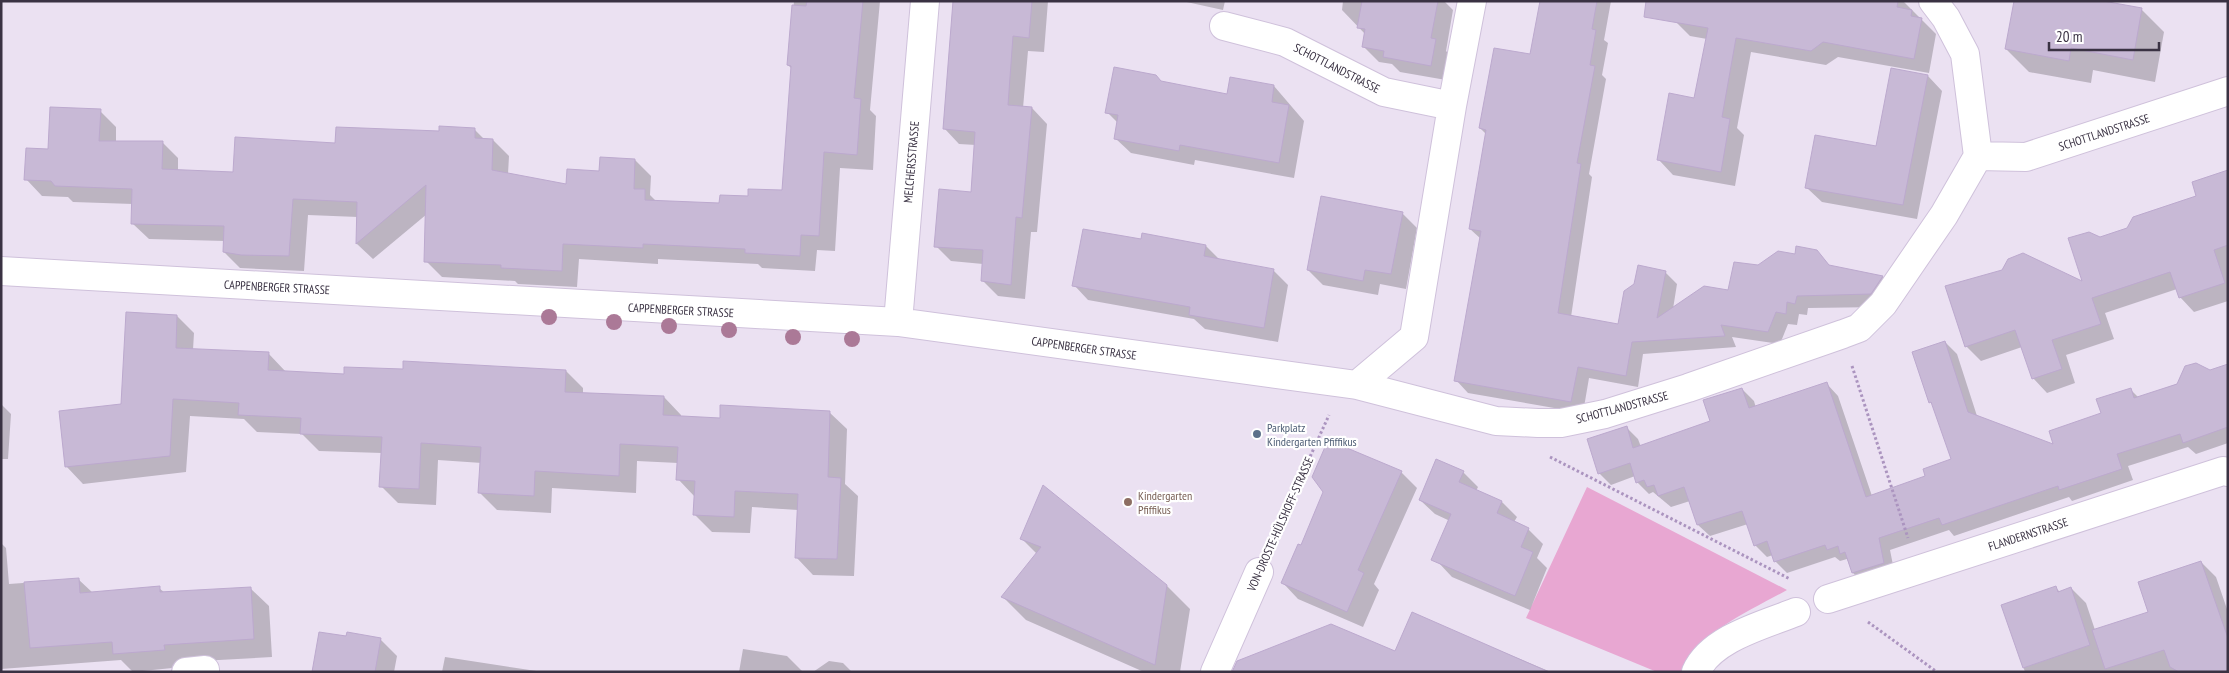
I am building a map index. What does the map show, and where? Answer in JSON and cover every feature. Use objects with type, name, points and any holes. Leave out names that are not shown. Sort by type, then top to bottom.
[{"type":"street","name":"MELCHERSSTRASSE","points":[[898,322],[925,1]]},
{"type":"street","points":[[1357,385],[1414,337],[1452,106],[1472,1]]},
{"type":"street","points":[[1933,1],[1946,18],[1965,54],[1978,156]]},
{"type":"street","name":"SCHOTTLANDSTRASSE","points":[[1224,26],[1285,42],[1384,92],[1452,106]]},
{"type":"street","name":"SCHOTTLANDSTRASSE","points":[[1357,385],[1496,420],[1561,423],[1605,414],[1688,388],[1859,328],[1883,304],[1944,215],[1978,156],[2026,157],[2228,91]]},
{"type":"street","name":"CAPPENBERGER STRASSE","points":[[1,271],[898,322],[1357,385]]},
{"type":"street","name":"FLANDERNSTRASSE","points":[[1828,599],[2222,471],[2228,472]]},
{"type":"street","name":"VON-DROSTE-HÜLSHOFF-STRASSE","points":[[1216,672],[1259,572]]},
{"type":"street","points":[[1696,672],[1699,665],[1726,640],[1796,612]]},
{"type":"path","points":[[1843,334],[1855,377],[1909,541],[1922,569]]},
{"type":"path","name":"VON-DROSTE-HÜLSHOFF-STRASSE","points":[[1259,572],[1327,416],[1357,385]]},
{"type":"path","points":[[1546,455],[1863,618],[1937,672]]},
{"type":"shaded area","points":[[1587,487],[1787,590],[1713,633],[1690,657],[1681,672],[1657,672],[1526,618]]},
{"type":"building","points":[[807,1],[863,1],[854,98],[861,99],[857,155],[824,152],[819,236],[801,235],[800,256],[745,253],[745,249],[643,244],[643,248],[563,244],[562,271],[501,268],[501,265],[424,262],[426,185],[356,244],[357,202],[293,199],[289,256],[241,255],[223,252],[224,226],[131,224],[132,189],[55,186],[51,181],[24,180],[26,148],[48,149],[50,107],[101,109],[99,141],[163,141],[162,169],[233,172],[235,137],[335,143],[336,127],[439,131],[439,126],[475,128],[475,138],[493,139],[492,170],[566,184],[567,169],[599,171],[600,157],[635,159],[634,189],[645,189],[645,200],[719,203],[720,195],[748,196],[748,189],[782,190],[791,66],[787,65],[792,5],[806,6]]},
{"type":"building","points":[[953,1],[1032,1],[1029,38],[1013,36],[1008,105],[1032,107],[1022,218],[1016,217],[1011,285],[981,281],[983,250],[934,247],[939,189],[971,192],[975,132],[943,129]]},
{"type":"building","points":[[1362,1],[1438,1],[1431,38],[1436,39],[1431,66],[1383,57],[1384,51],[1362,47],[1365,29],[1357,28]]},
{"type":"building","points":[[1540,1],[1597,1],[1592,29],[1596,30],[1590,65],[1595,66],[1577,163],[1581,164],[1558,313],[1618,324],[1624,291],[1634,284],[1638,265],[1666,271],[1657,318],[1704,286],[1728,290],[1734,262],[1758,265],[1778,251],[1795,254],[1796,246],[1817,250],[1829,265],[1883,276],[1871,294],[1797,296],[1795,304],[1787,302],[1786,314],[1776,312],[1768,332],[1721,325],[1725,336],[1632,342],[1626,376],[1578,367],[1571,402],[1454,381],[1481,231],[1469,229],[1486,130],[1479,128],[1494,48],[1530,54]]},
{"type":"building","points":[[1646,1],[1898,1],[1897,7],[1912,10],[1911,16],[1922,18],[1914,59],[1823,42],[1811,51],[1736,38],[1722,117],[1730,119],[1721,172],[1657,160],[1669,93],[1694,98],[1708,28],[1644,17]]},
{"type":"building","points":[[2014,1],[2103,1],[2142,8],[2133,60],[2071,48],[2069,61],[2005,49]]},
{"type":"building","points":[[1114,67],[1156,75],[1161,81],[1227,94],[1230,77],[1274,85],[1272,102],[1289,105],[1279,163],[1180,145],[1179,151],[1114,139],[1118,115],[1105,113]]},
{"type":"building","points":[[1891,68],[1928,75],[1903,205],[1805,188],[1815,135],[1876,146]]},
{"type":"building","points":[[2228,170],[2228,245],[2214,250],[2225,283],[2179,298],[2170,272],[2092,298],[2101,324],[2052,340],[2062,369],[2032,379],[2015,330],[1965,347],[1945,286],[2002,270],[2008,259],[2023,253],[2082,281],[2068,238],[2089,232],[2100,237],[2127,228],[2133,217],[2196,196],[2192,182]]},
{"type":"building","points":[[1321,196],[1403,212],[1391,274],[1365,270],[1363,281],[1307,270]]},
{"type":"building","points":[[1083,229],[1141,239],[1142,233],[1206,245],[1204,256],[1274,269],[1264,328],[1189,315],[1190,307],[1072,286]]},
{"type":"building","points":[[126,312],[177,315],[176,348],[269,352],[268,370],[344,374],[344,367],[403,369],[403,361],[566,370],[565,392],[664,396],[663,415],[720,418],[720,405],[830,411],[828,477],[841,478],[837,559],[795,558],[798,494],[735,491],[734,517],[693,515],[695,481],[676,480],[678,447],[620,444],[619,476],[535,471],[534,496],[478,493],[481,447],[421,443],[419,489],[379,487],[382,437],[300,434],[301,418],[238,415],[239,403],[173,399],[170,456],[65,467],[59,411],[121,404]]},
{"type":"building","points":[[1945,341],[1968,412],[2053,444],[2049,431],[2101,413],[2096,399],[2131,388],[2134,398],[2177,384],[2185,366],[2196,363],[2210,370],[2228,364],[2228,427],[2183,443],[2180,434],[2117,454],[2122,469],[2059,490],[2058,486],[1942,525],[1939,518],[1879,538],[1884,563],[1852,573],[1845,552],[1840,554],[1838,546],[1827,550],[1825,545],[1774,562],[1767,541],[1754,546],[1742,511],[1697,525],[1684,487],[1658,496],[1654,485],[1647,487],[1644,480],[1636,483],[1630,463],[1598,474],[1587,439],[1627,426],[1633,448],[1710,421],[1703,400],[1742,388],[1749,408],[1827,382],[1866,497],[1925,476],[1923,469],[1951,459],[1912,352]]},
{"type":"building","points":[[1328,440],[1402,471],[1358,570],[1364,573],[1347,612],[1281,583],[1298,544],[1301,545],[1323,492],[1312,477]]},
{"type":"building","points":[[1436,459],[1464,471],[1459,482],[1502,501],[1497,513],[1529,528],[1521,547],[1533,552],[1515,596],[1431,560],[1451,514],[1419,500]]},
{"type":"building","points":[[1043,485],[1167,585],[1155,665],[1001,597],[1041,547],[1020,539]]},
{"type":"building","points":[[2201,561],[2228,638],[2228,672],[2179,672],[2170,667],[2164,650],[2105,669],[2092,630],[2148,612],[2138,582]]},
{"type":"building","points":[[79,578],[80,593],[160,586],[160,592],[251,587],[254,639],[164,645],[165,650],[113,654],[112,642],[30,648],[24,582]]},
{"type":"building","points":[[2056,586],[2058,592],[2071,587],[2090,645],[2023,668],[2001,605]]},
{"type":"building","points":[[1412,612],[1549,672],[1232,672],[1237,661],[1331,624],[1395,651]]},
{"type":"building","points":[[319,632],[346,636],[347,632],[381,638],[375,672],[312,672]]},
{"type":"place","name":"Parkplatz Kindergarten Pfiffikus","points":[[1257,434]]},
{"type":"place","name":"Kindergarten Pfiffikus","points":[[1128,502]]}]
